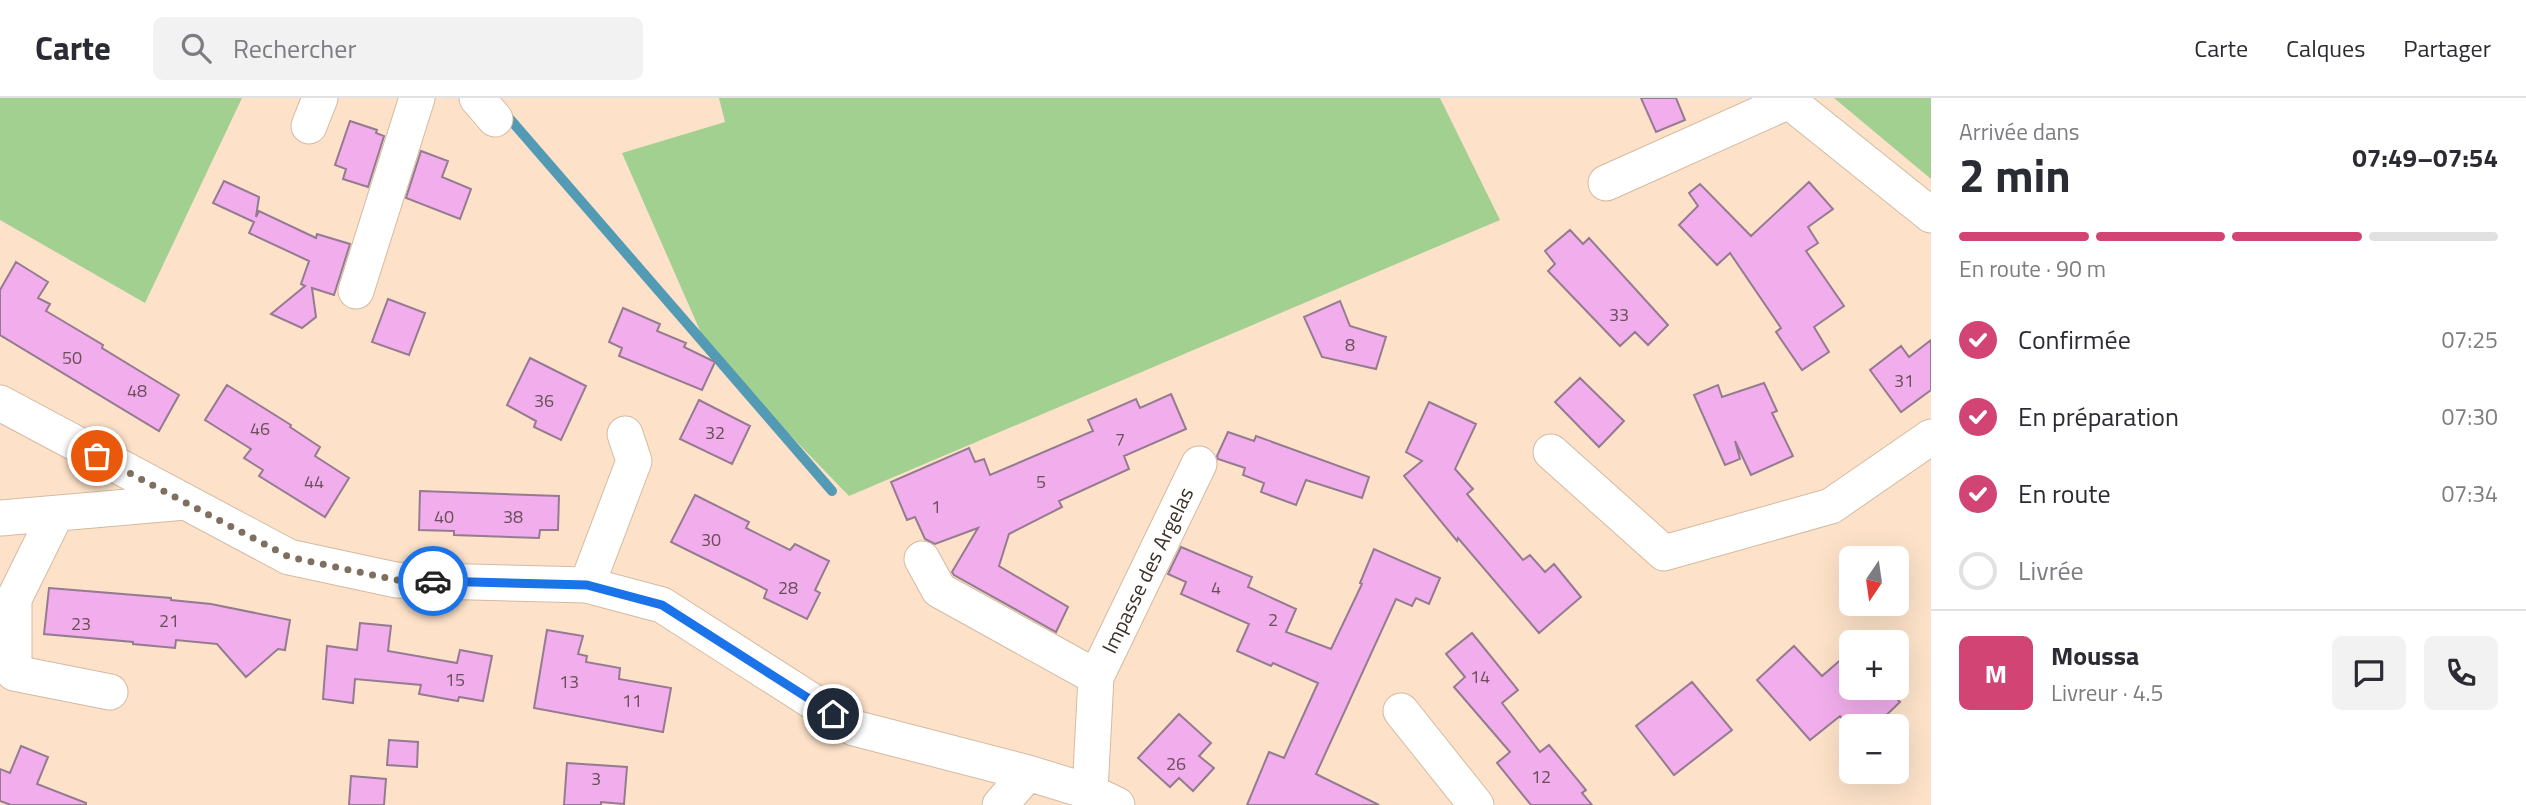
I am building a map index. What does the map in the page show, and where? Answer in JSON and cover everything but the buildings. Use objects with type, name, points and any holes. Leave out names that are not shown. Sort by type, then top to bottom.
[{"type":"street","points":[[356,291],[418,98]]},
{"type":"street","points":[[1606,183],[1787,100],[1931,215]]},
{"type":"street","points":[[0,403],[289,557],[396,580],[587,585],[662,605],[854,728],[1028,773],[1104,799]]},
{"type":"street","points":[[587,585],[634,461],[625,434]]},
{"type":"street","points":[[1550,452],[1664,553],[1831,506],[1931,437]]},
{"type":"street","name":"Impasse des Argelas","points":[[1104,799],[1096,677],[1199,464]]},
{"type":"street","points":[[1,518],[185,502]]},
{"type":"street","points":[[56,514],[14,599],[14,673],[110,692]]},
{"type":"street","name":"Impasse des Argelas","points":[[922,559],[939,590],[1096,677]]},
{"type":"street","points":[[1401,711],[1476,805]]},
{"type":"street","points":[[1000,805],[1028,773]]},
{"type":"green space","points":[[0,98],[242,98],[145,303],[0,220]]},
{"type":"green space","points":[[719,98],[1440,98],[1500,220],[849,496],[709,351],[622,153],[725,122]]},
{"type":"green space","points":[[1834,98],[1931,98],[1931,179]]},
{"type":"waterway","points":[[503,111],[832,491]]},
{"type":"way so far","points":[[97,456],[289,557],[396,580],[433,581]]},
{"type":"route","points":[[433,581],[587,585],[662,605],[833,714]]}]
